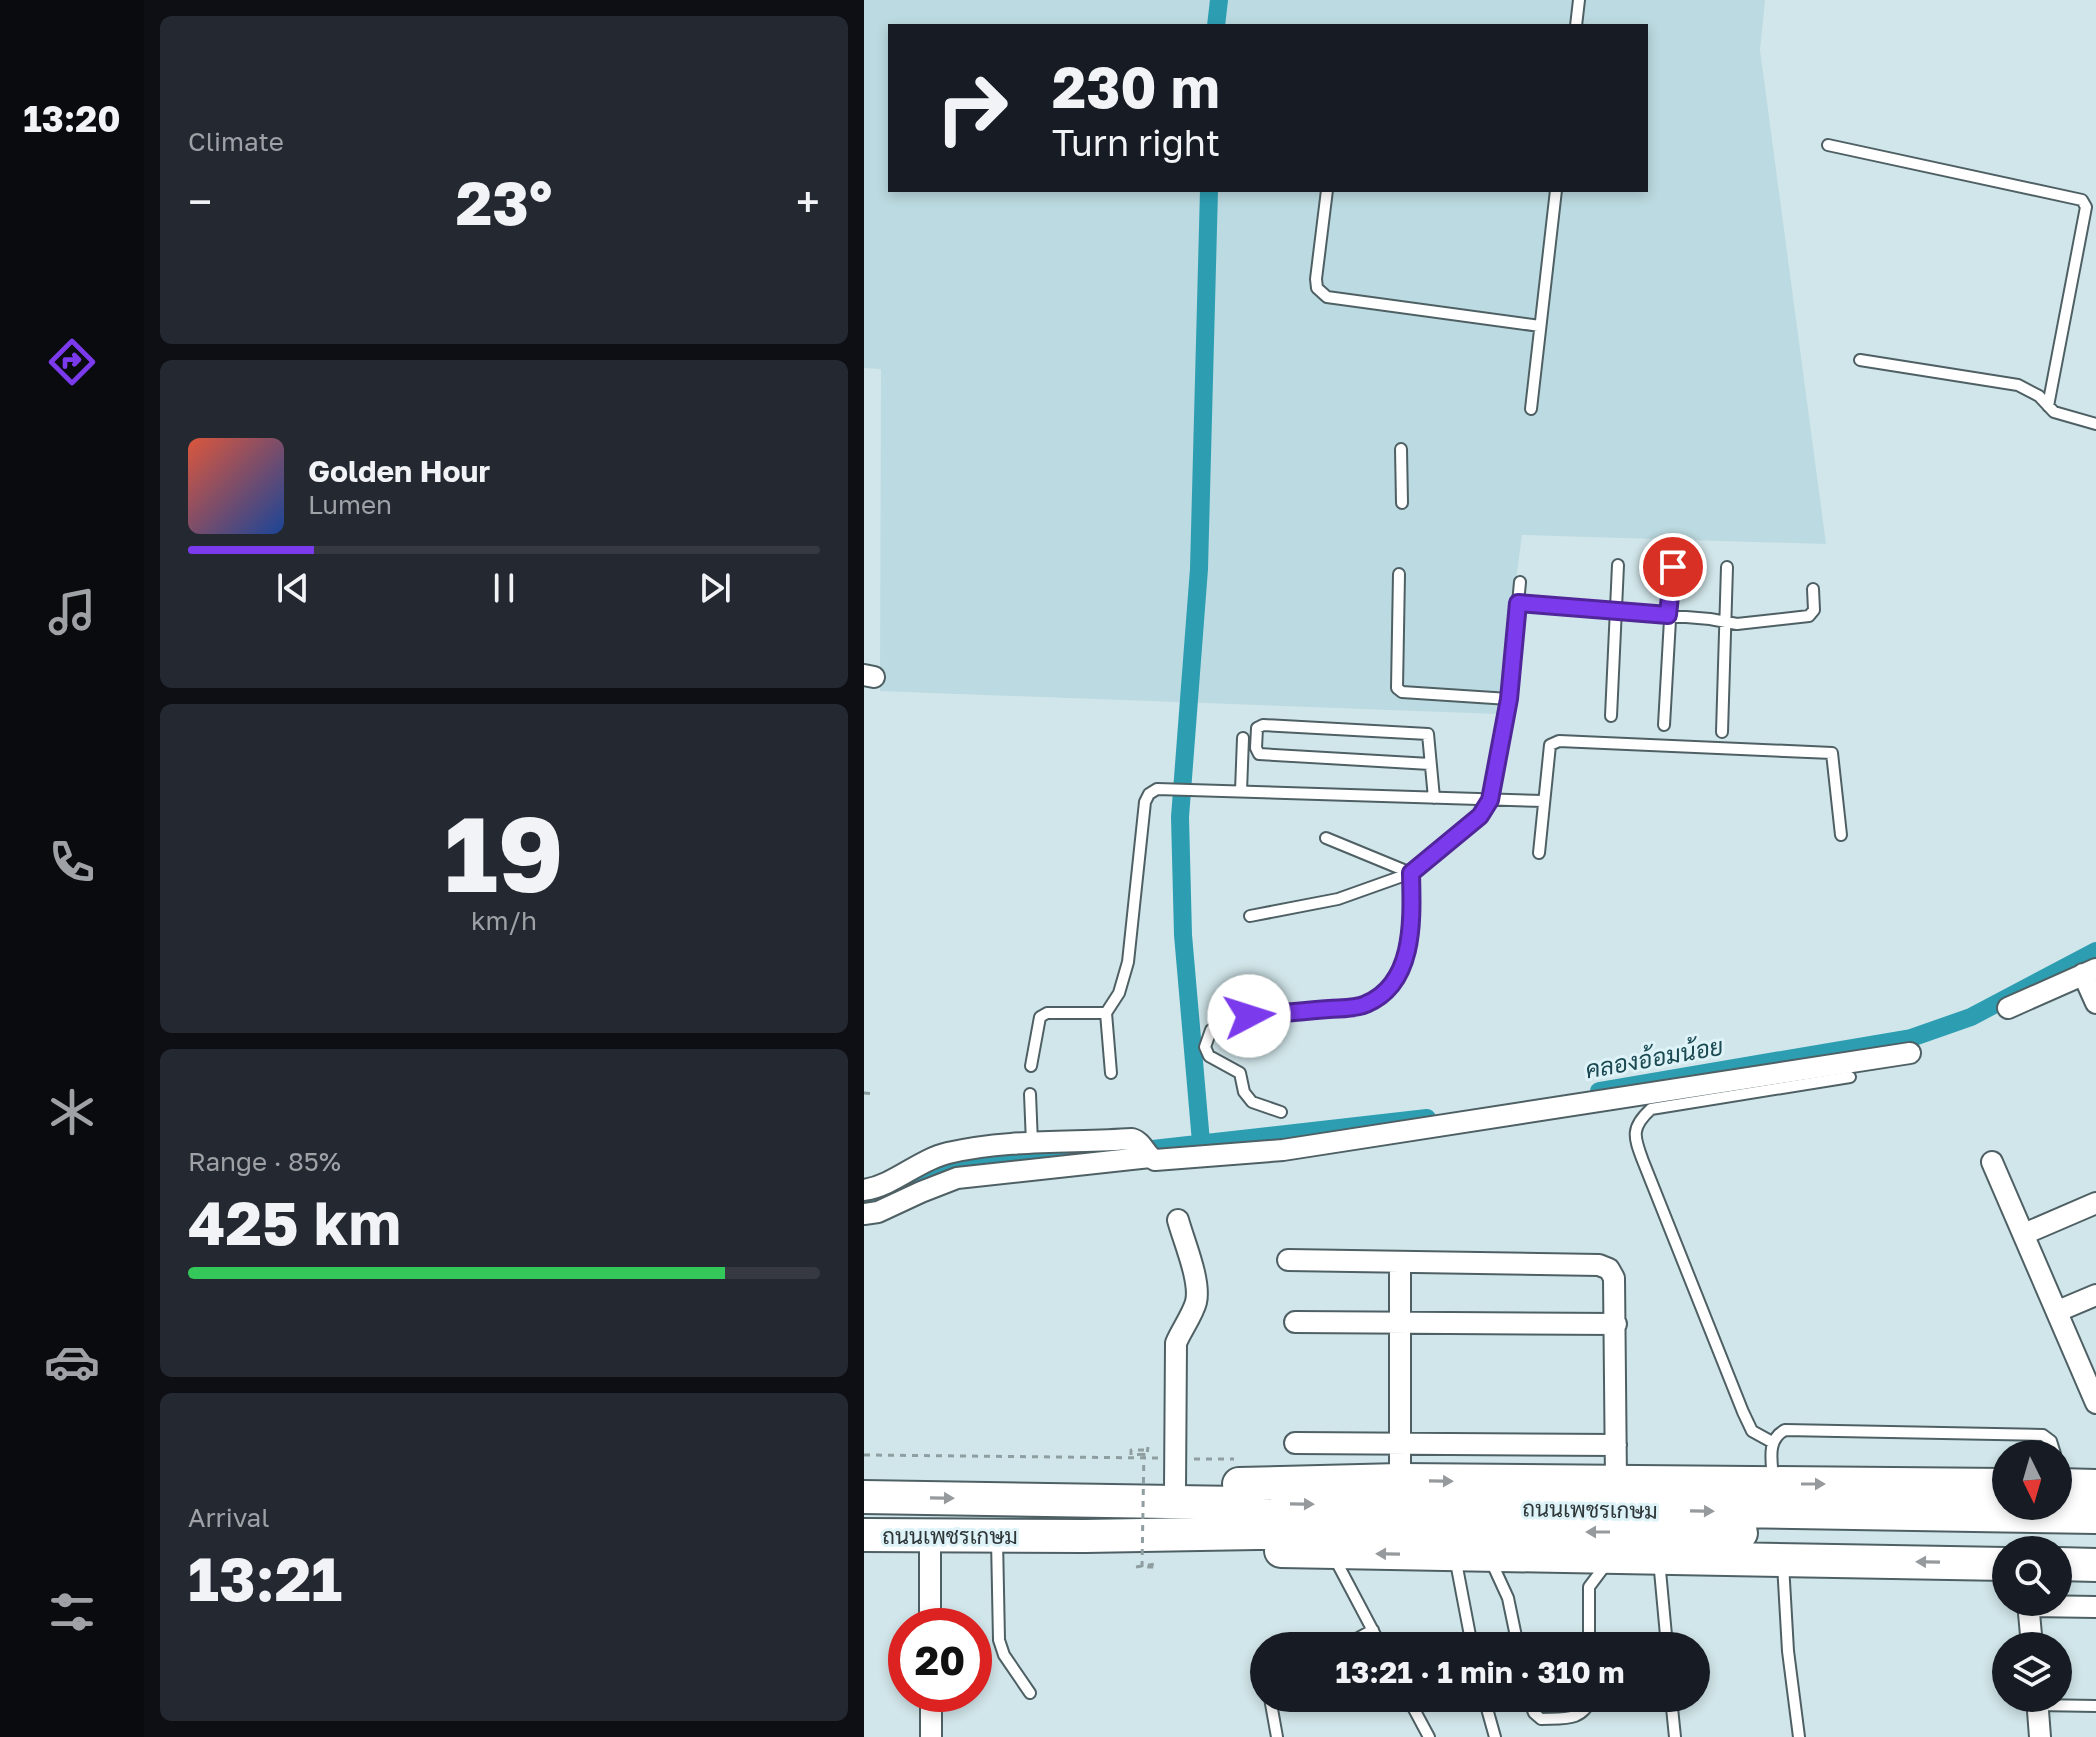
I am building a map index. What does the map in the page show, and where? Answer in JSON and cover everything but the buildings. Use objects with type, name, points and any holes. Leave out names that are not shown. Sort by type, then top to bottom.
[{"type":"main road","name":"ถนนเพชรเกษม","points":[[1085,1501],[1176,1474],[1270,1482],[1400,1480],[1992,1485]]},
{"type":"main road","points":[[2072,1478],[2096,1486]]},
{"type":"main road","name":"ถนนเพชรเกษม","points":[[864,1497],[2096,1517]]},
{"type":"main road","name":"ถนนเพชรเกษม","points":[[864,1535],[1085,1536],[1382,1531],[2096,1536]]},
{"type":"main road","name":"ถนนเพชรเกษม","points":[[1085,1536],[1332,1554],[1992,1564]]},
{"type":"main road","points":[[2072,1564],[2096,1565]]},
{"type":"street","points":[[2008,1008],[2089,971],[2096,1003]]},
{"type":"street","points":[[864,1190],[943,1154],[962,1150],[1032,1143],[1132,1139],[1155,1160],[1283,1150],[1910,1053]]},
{"type":"street","points":[[864,1214],[878,1212],[957,1178],[1146,1151]]},
{"type":"street","points":[[1992,1162],[2096,1403]]},
{"type":"street","points":[[2024,1234],[2096,1203]]},
{"type":"street","points":[[1176,1474],[1176,1343],[1196,1306],[1197,1290],[1178,1220]]},
{"type":"street","points":[[1288,1260],[1599,1265],[1609,1269],[1614,1278],[1616,1324],[1616,1482]]},
{"type":"street","points":[[1400,1262],[1400,1480]]},
{"type":"street","points":[[2058,1311],[2096,1295]]},
{"type":"street","points":[[1295,1322],[1616,1324]]},
{"type":"street","points":[[1295,1443],[1616,1445]]},
{"type":"street","points":[[930,1535],[930,1608]]},
{"type":"street","points":[[2072,1606],[2096,1607]]},
{"type":"street","points":[[931,1712],[931,1737]]},
{"type":"street","points":[[2038,1712],[2040,1737]]},
{"type":"lane","points":[[1576,24],[1579,0]]},
{"type":"lane","points":[[1828,145],[2082,200],[2086,207],[2048,406]]},
{"type":"lane","points":[[1327,192],[1316,279],[1317,288],[1327,297],[1540,326]]},
{"type":"lane","points":[[1531,409],[1556,192]]},
{"type":"lane","points":[[1860,360],[2018,385],[2039,396],[2054,412],[2096,424]]},
{"type":"lane","points":[[1401,449],[1402,503]]},
{"type":"lane","points":[[1611,716],[1618,565]]},
{"type":"lane","points":[[1664,725],[1673,567]]},
{"type":"lane","points":[[1722,732],[1727,567]]},
{"type":"lane","points":[[1399,574],[1397,688],[1402,692],[1509,699]]},
{"type":"lane","points":[[1250,916],[1338,899],[1411,873],[1480,816],[1490,800],[1509,699],[1520,582]]},
{"type":"lane","points":[[1518,603],[1737,624],[1809,616],[1814,610],[1813,589]]},
{"type":"lane","points":[[1430,764],[1259,754],[1256,748],[1257,728],[1263,725],[1428,734],[1434,798]]},
{"type":"lane","points":[[1241,791],[1243,738]]},
{"type":"lane","points":[[1539,853],[1550,745],[1559,741],[1832,753],[1841,835]]},
{"type":"lane","points":[[1111,1073],[1106,1013],[1119,993],[1126,972],[1145,802],[1149,794],[1157,789],[1544,801]]},
{"type":"lane","points":[[1326,838],[1411,873]]},
{"type":"lane","points":[[1281,1112],[1252,1102],[1247,1097],[1240,1073],[1209,1056],[1205,1047],[1211,1030],[1225,1022],[1249,1016],[1364,1005],[1387,992],[1397,979],[1405,955],[1412,917],[1411,873]]},
{"type":"lane","points":[[1031,1066],[1040,1017],[1047,1013],[1106,1013]]},
{"type":"lane","points":[[1772,1442],[1752,1431],[1743,1412],[1643,1161],[1635,1140],[1635,1129],[1651,1109],[1850,1077]]},
{"type":"lane","points":[[1030,1094],[1032,1143]]},
{"type":"lane","points":[[1773,1484],[1772,1442],[1785,1430],[2043,1435],[2050,1440]]},
{"type":"lane","points":[[997,1536],[999,1640],[1004,1655],[1030,1693]]},
{"type":"lane","points":[[1332,1554],[1373,1630],[1369,1632]]},
{"type":"lane","points":[[1455,1555],[1469,1632]]},
{"type":"lane","points":[[1487,1555],[1508,1598],[1515,1632]]},
{"type":"lane","points":[[1589,1632],[1589,1587],[1614,1556]]},
{"type":"lane","points":[[1659,1557],[1666,1632]]},
{"type":"lane","points":[[1783,1560],[1788,1651],[1799,1737]]},
{"type":"lane","points":[[2072,1704],[2096,1706]]},
{"type":"lane","points":[[1273,1712],[1277,1737]]},
{"type":"lane","points":[[1416,1712],[1429,1737]]},
{"type":"lane","points":[[1488,1712],[1495,1737]]},
{"type":"lane","points":[[1534,1712],[1541,1719],[1577,1717],[1583,1712]]},
{"type":"lane","points":[[1672,1712],[1675,1737]]},
{"type":"path","points":[[864,1093],[876,1094]]},
{"type":"path","points":[[1136,1567],[1145,1566],[1155,1564],[1155,1567],[1142,1567],[1142,1552],[1142,1538],[1143,1508],[1143,1464],[1144,1450],[1131,1450],[1131,1455],[1139,1454],[1147,1454],[1148,1447]]},
{"type":"path","points":[[864,1455],[1176,1474]]},
{"type":"shaded area","points":[[864,0],[1765,0],[1760,50],[1826,544],[1522,535],[1498,714],[880,691],[881,369],[864,368]]},
{"type":"waterway","points":[[1216,24],[1219,0]]},
{"type":"waterway","points":[[1201,1142],[1183,935],[1180,817],[1199,569],[1209,192]]},
{"type":"waterway","name":"คลองอ้อมน้อย","points":[[1599,1091],[1911,1038],[1971,1017],[2096,951]]},
{"type":"waterway","name":"คลองอ้อมน้อย","points":[[1135,1151],[1427,1118]]},
{"type":"waterway","points":[[864,1202],[875,1201],[964,1164],[1065,1157]]},
{"type":"route","points":[[1249,1016],[1364,1005],[1387,992],[1397,979],[1412,917],[1411,873],[1480,816],[1490,800],[1509,699],[1518,603],[1668,615],[1673,567]]}]
